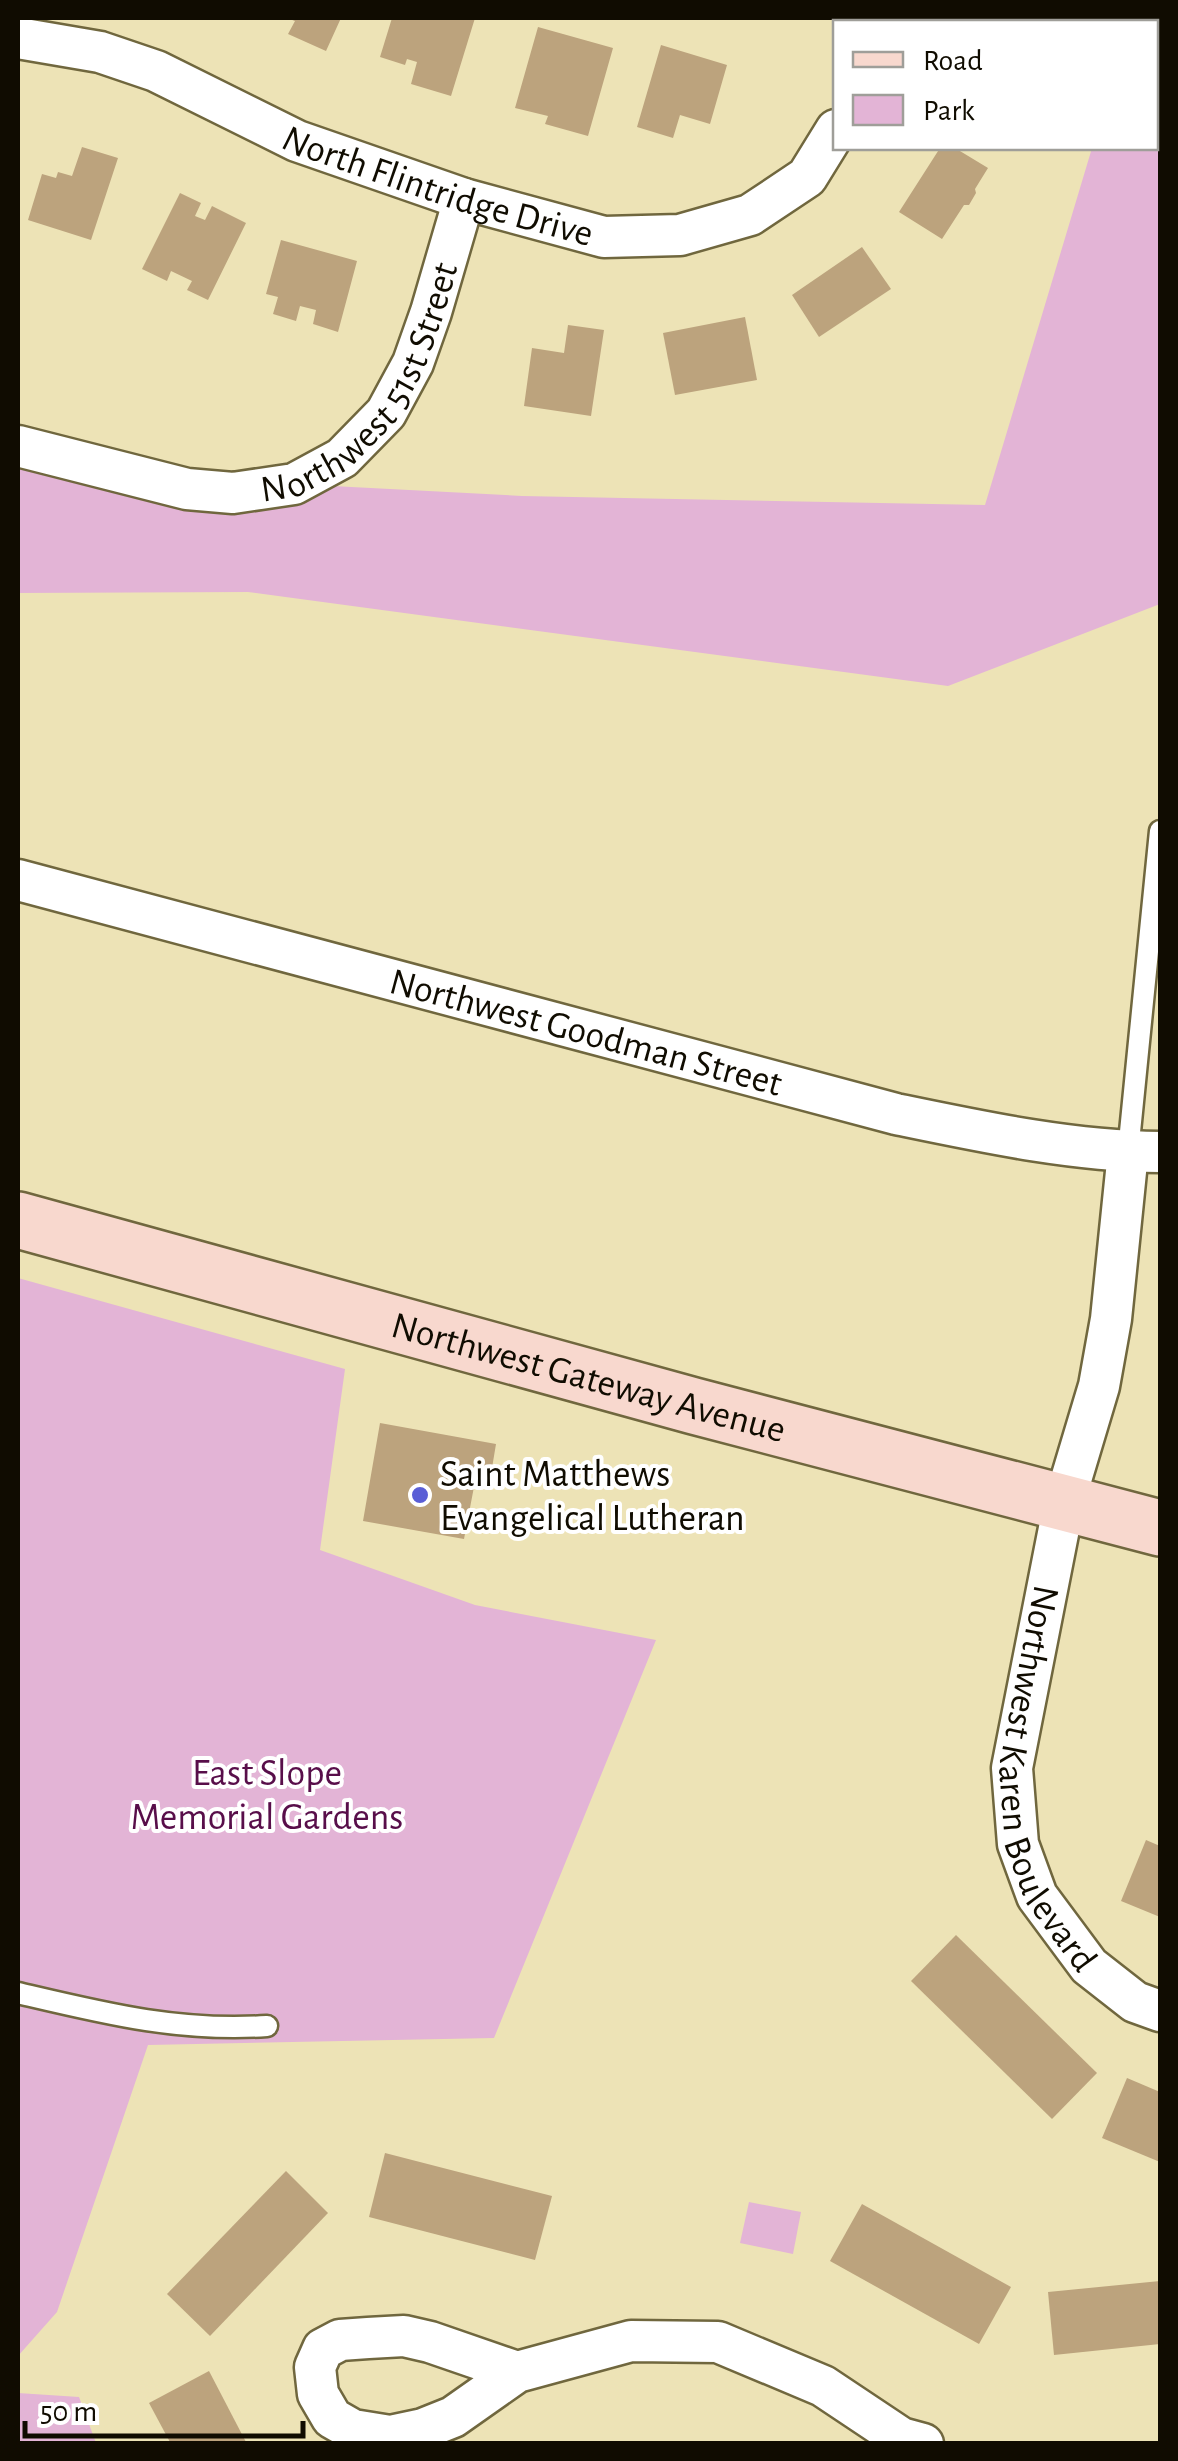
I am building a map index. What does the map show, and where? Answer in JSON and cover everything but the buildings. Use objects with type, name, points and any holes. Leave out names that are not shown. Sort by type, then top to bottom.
[{"type":"main road","name":"Northwest Gateway Avenue","points":[[18,1220],[694,1406],[1160,1528]]},
{"type":"street","name":"North Flintridge Drive","points":[[18,38],[100,52],[156,71],[297,141],[464,199],[604,237],[680,235],[750,215],[806,177],[833,135]]},
{"type":"street","name":"Northwest 51st Street","points":[[18,446],[187,489],[232,492],[294,484],[342,458],[386,414],[412,363],[464,199]]},
{"type":"street","name":"Northwest Goodman Street","points":[[18,880],[844,1102],[1039,1141],[1144,1152]]},
{"type":"street","name":"Northwest Karen Boulevard","points":[[1144,1152],[1099,1386],[1064,1503],[1012,1768],[1018,1844],[1037,1896],[1089,1966],[1135,2002],[1160,2011]]},
{"type":"street","points":[[517,2372],[631,2341],[718,2342],[823,2386],[907,2442]]},
{"type":"lane","points":[[1144,1152],[1160,831]]},
{"type":"lane","points":[[18,1993],[132,2020],[190,2027],[267,2026]]},
{"type":"green space","points":[[1160,18],[1160,604],[948,686],[248,592],[18,593],[18,446],[294,484],[522,496],[985,505],[1091,150],[1158,150],[1158,20],[1130,20]]},
{"type":"green space","name":"East Slope Memorial Gardens","points":[[18,1278],[345,1369],[320,1550],[475,1605],[656,1640],[494,2038],[148,2045],[57,2312],[18,2356]]},
{"type":"green space","points":[[749,2202],[801,2212],[793,2254],[740,2243]]},
{"type":"green space","points":[[18,2393],[79,2397],[96,2443],[18,2443]]},
{"type":"place","name":"Saint Matthews Evangelical Lutheran","points":[[420,1495]]}]
